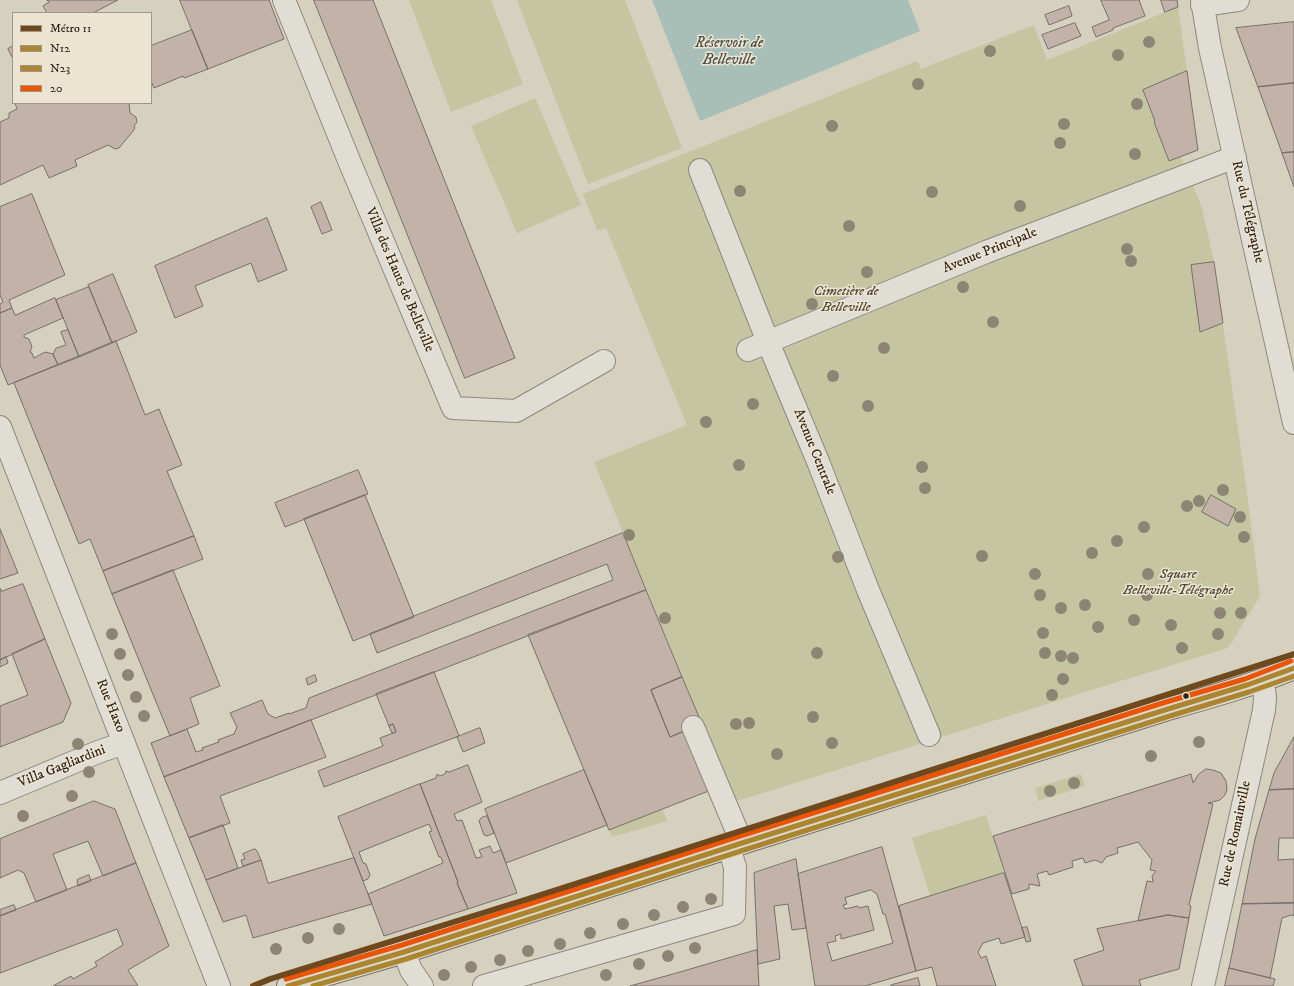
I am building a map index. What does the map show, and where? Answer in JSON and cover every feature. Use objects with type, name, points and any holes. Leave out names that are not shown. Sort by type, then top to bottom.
[{"type":"main road","points":[[288,986],[404,952],[736,845],[1168,709],[1263,681],[1294,668]]},
{"type":"street","name":"Villa des Hauts de Belleville","points":[[284,0],[350,163],[454,408],[516,411],[604,361]]},
{"type":"street","points":[[1202,2],[1238,0]]},
{"type":"street","name":"Rue du Télégraphe","points":[[1202,2],[1210,48],[1294,423]]},
{"type":"street","name":"Avenue Principale","points":[[748,350],[986,252],[1235,157]]},
{"type":"street","name":"Avenue Centrale","points":[[700,170],[768,342],[819,464],[868,590],[929,734]]},
{"type":"street","name":"Rue Haxo","points":[[0,427],[219,986]]},
{"type":"street","name":"Rue de Romainville","points":[[1203,986],[1264,710],[1265,698],[1263,681]]},
{"type":"street","points":[[484,986],[734,914],[736,845],[694,728]]},
{"type":"street","name":"Villa Gagliardini","points":[[0,792],[124,743]]},
{"type":"street","points":[[404,952],[411,970],[422,986]]},
{"type":"green space","points":[[409,0],[491,0],[523,84],[451,112]]},
{"type":"green space","points":[[517,0],[625,0],[682,148],[588,184]]},
{"type":"green space","name":"Cimetière de Belleville","points":[[1178,7],[1198,150],[1181,157],[1202,208],[1214,262],[1245,478],[1260,596],[1228,648],[734,802],[594,462],[687,425],[606,228],[597,230],[583,194],[917,61],[921,69],[1034,25],[1047,60]]},
{"type":"green space","points":[[535,98],[581,205],[517,233],[471,126]]},
{"type":"green space","points":[[1081,774],[1085,786],[1038,801],[1035,788]]},
{"type":"green space","points":[[662,809],[667,821],[612,837],[609,830]]},
{"type":"green space","points":[[986,815],[1004,873],[930,896],[912,838]]},
{"type":"water","name":"Réservoir de Belleville","points":[[652,0],[908,0],[920,31],[700,121]]},
{"type":"building","points":[[47,0],[118,0],[95,12],[46,12],[43,6],[49,2]]},
{"type":"building","points":[[180,0],[269,0],[284,39],[208,69]]},
{"type":"building","points":[[314,0],[373,0],[515,358],[465,378]]},
{"type":"building","points":[[1101,0],[1139,0],[1145,16],[1113,28],[1113,30],[1096,37],[1092,27],[1109,20]]},
{"type":"building","points":[[1161,0],[1177,0],[1178,7],[1165,12]]},
{"type":"building","points":[[1069,6],[1072,16],[1049,25],[1045,15]]},
{"type":"building","points":[[1294,22],[1294,83],[1258,87],[1236,28]]},
{"type":"building","points":[[1075,23],[1081,36],[1048,49],[1042,35]]},
{"type":"building","points":[[192,30],[208,69],[184,78],[183,76],[154,88],[152,83],[152,46]]},
{"type":"building","points":[[12,47],[12,57],[8,49]]},
{"type":"building","points":[[1187,71],[1198,150],[1169,161],[1143,90]]},
{"type":"building","points":[[1294,83],[1294,152],[1282,153],[1258,87]]},
{"type":"building","points":[[15,104],[129,104],[130,113],[136,117],[137,122],[133,131],[119,148],[115,149],[108,145],[75,160],[77,166],[49,178],[43,165],[0,185],[0,122],[9,118],[9,113],[17,109]]},
{"type":"building","points":[[1294,152],[1294,187],[1282,153]]},
{"type":"building","points":[[32,194],[65,275],[9,300],[12,308],[0,313],[0,304],[3,302],[0,295],[0,207]]},
{"type":"building","points":[[321,202],[332,230],[322,234],[311,207]]},
{"type":"building","points":[[267,218],[287,270],[258,282],[251,263],[195,286],[203,306],[175,318],[155,266]]},
{"type":"building","points":[[1214,262],[1223,323],[1200,332],[1191,265]]},
{"type":"building","points":[[113,274],[137,332],[112,343],[88,285]]},
{"type":"building","points":[[89,287],[112,343],[79,357],[56,300]]},
{"type":"building","points":[[55,298],[63,318],[24,335],[24,337],[29,339],[32,347],[30,352],[34,358],[45,352],[53,354],[58,365],[8,385],[0,365],[0,313],[12,308],[15,315]]},
{"type":"building","points":[[68,330],[79,357],[58,365],[53,354],[56,348],[66,345],[61,332]]},
{"type":"building","points":[[116,341],[145,415],[159,409],[182,465],[167,471],[194,536],[103,571],[90,539],[79,544],[14,383]]},
{"type":"building","points":[[358,470],[368,494],[285,527],[275,503]]},
{"type":"building","points":[[365,495],[414,617],[353,641],[304,519]]},
{"type":"building","points":[[1211,495],[1236,509],[1228,526],[1202,512]]},
{"type":"building","points":[[0,529],[18,573],[0,579]]},
{"type":"building","points":[[623,533],[646,590],[164,777],[151,743],[187,729],[196,752],[203,750],[202,748],[219,742],[218,740],[234,734],[237,727],[230,713],[262,700],[268,714],[275,718],[289,714],[306,708],[309,698],[613,580],[607,564],[377,653],[370,634]]},
{"type":"building","points":[[194,536],[203,559],[112,594],[103,571]]},
{"type":"building","points":[[173,570],[220,686],[190,698],[199,724],[170,736],[112,594]]},
{"type":"building","points":[[23,584],[45,639],[0,660],[0,588],[1,591]]},
{"type":"building","points":[[646,590],[682,677],[651,690],[670,737],[686,730],[711,790],[609,830],[528,635]]},
{"type":"building","points":[[45,639],[71,703],[63,722],[0,747],[0,706],[28,695],[12,654]]},
{"type":"building","points":[[6,657],[8,663],[0,667],[0,660]]},
{"type":"building","points":[[434,672],[459,736],[324,787],[318,771],[383,746],[380,738],[396,732],[393,724],[389,726],[376,694]]},
{"type":"building","points":[[315,675],[317,681],[308,685],[306,679]]},
{"type":"building","points":[[682,677],[702,724],[670,737],[651,690]]},
{"type":"building","points":[[311,720],[326,757],[220,796],[230,823],[189,838],[164,777]]},
{"type":"building","points":[[393,724],[396,732],[392,733],[389,726]]},
{"type":"building","points":[[480,728],[485,743],[463,752],[457,737]]},
{"type":"building","points":[[1294,737],[1294,789],[1269,790],[1274,773]]},
{"type":"building","points":[[468,765],[482,802],[454,814],[457,821],[462,820],[476,858],[482,857],[479,850],[490,846],[493,853],[501,850],[517,893],[468,909],[420,784],[436,778],[437,774],[440,776],[445,774],[446,771],[449,772]]},
{"type":"building","points":[[1206,769],[1221,773],[1226,781],[1227,790],[1225,795],[1220,800],[1208,803],[1213,804],[1189,905],[1191,906],[1189,918],[1168,915],[1138,921],[1147,881],[1153,882],[1152,876],[1156,871],[1150,870],[1152,860],[1138,842],[1117,848],[1118,853],[1106,857],[1102,863],[1095,860],[1085,863],[1083,858],[1072,861],[1073,867],[1049,875],[1047,871],[1037,874],[1040,886],[1029,884],[1029,889],[1012,894],[993,836],[1191,774],[1193,783],[1198,775]]},
{"type":"building","points":[[584,770],[607,825],[506,863],[485,809]]},
{"type":"building","points":[[420,784],[468,909],[384,936],[368,894],[443,863],[429,832],[432,831],[429,824],[359,852],[370,875],[368,879],[363,881],[338,817]]},
{"type":"building","points":[[1294,789],[1294,838],[1279,838],[1278,860],[1294,859],[1294,903],[1242,904],[1255,839],[1269,790]]},
{"type":"building","points":[[94,801],[115,809],[136,863],[103,876],[88,841],[53,854],[67,890],[36,902],[24,873],[18,870],[0,878],[0,839]]},
{"type":"building","points":[[487,816],[494,833],[487,836],[484,835],[479,821],[481,818]]},
{"type":"building","points":[[223,825],[238,868],[206,880],[189,838]]},
{"type":"building","points":[[882,847],[916,971],[865,986],[815,986],[798,874]],"holes":[[[871,890],[877,894],[883,914],[885,914],[893,943],[832,961],[827,943],[836,941],[835,936],[841,934],[841,939],[874,930],[868,906],[859,908],[858,906],[845,909],[843,905],[847,904],[845,898]]]},
{"type":"building","points":[[255,849],[261,860],[243,866],[241,860],[245,859],[243,854]]},
{"type":"building","points":[[354,858],[372,904],[253,938],[246,915],[223,922],[206,880],[261,860],[268,883]]},
{"type":"building","points":[[796,859],[806,928],[792,930],[788,904],[774,906],[780,959],[758,964],[754,873]]},
{"type":"building","points":[[136,863],[169,946],[128,970],[138,986],[53,986],[71,976],[73,979],[97,966],[95,962],[123,945],[117,929],[0,973],[0,916]]},
{"type":"building","points":[[1004,873],[1025,937],[1001,944],[999,938],[983,943],[978,952],[981,958],[986,956],[996,986],[937,986],[932,967],[916,971],[899,906]]},
{"type":"building","points":[[89,875],[91,881],[78,886],[77,880]]},
{"type":"building","points":[[1294,903],[1294,916],[1291,915],[1282,918],[1270,978],[1229,968],[1242,904]]},
{"type":"building","points":[[14,905],[16,910],[0,916],[0,910]]},
{"type":"building","points":[[1168,915],[1189,918],[1179,969],[1139,980],[1141,986],[1083,986],[1074,960],[1104,950],[1097,929]]},
{"type":"building","points":[[1027,927],[1031,941],[1026,942],[1022,928]]},
{"type":"building","points":[[757,950],[759,986],[630,986],[673,974]]},
{"type":"building","points":[[1229,968],[1275,979],[1273,986],[1225,986]]},
{"type":"building","points":[[918,978],[920,986],[890,986],[891,985]]},
{"type":"metro line","name":"11","points":[[253,986],[270,979],[528,899],[1294,654]]},
{"type":"transit line","name":"20","points":[[286,979],[402,945],[740,836],[1166,702],[1245,679],[1291,661]]},
{"type":"transit line","name":"N12","points":[[288,986],[404,952],[742,843],[1247,685],[1294,668]]},
{"type":"transit line","name":"N23","points":[[313,986],[406,959],[744,850],[1249,692],[1294,676]]},
{"type":"park label","name":"Square Belleville-Télégraphe","points":[[1178,584]]}]
